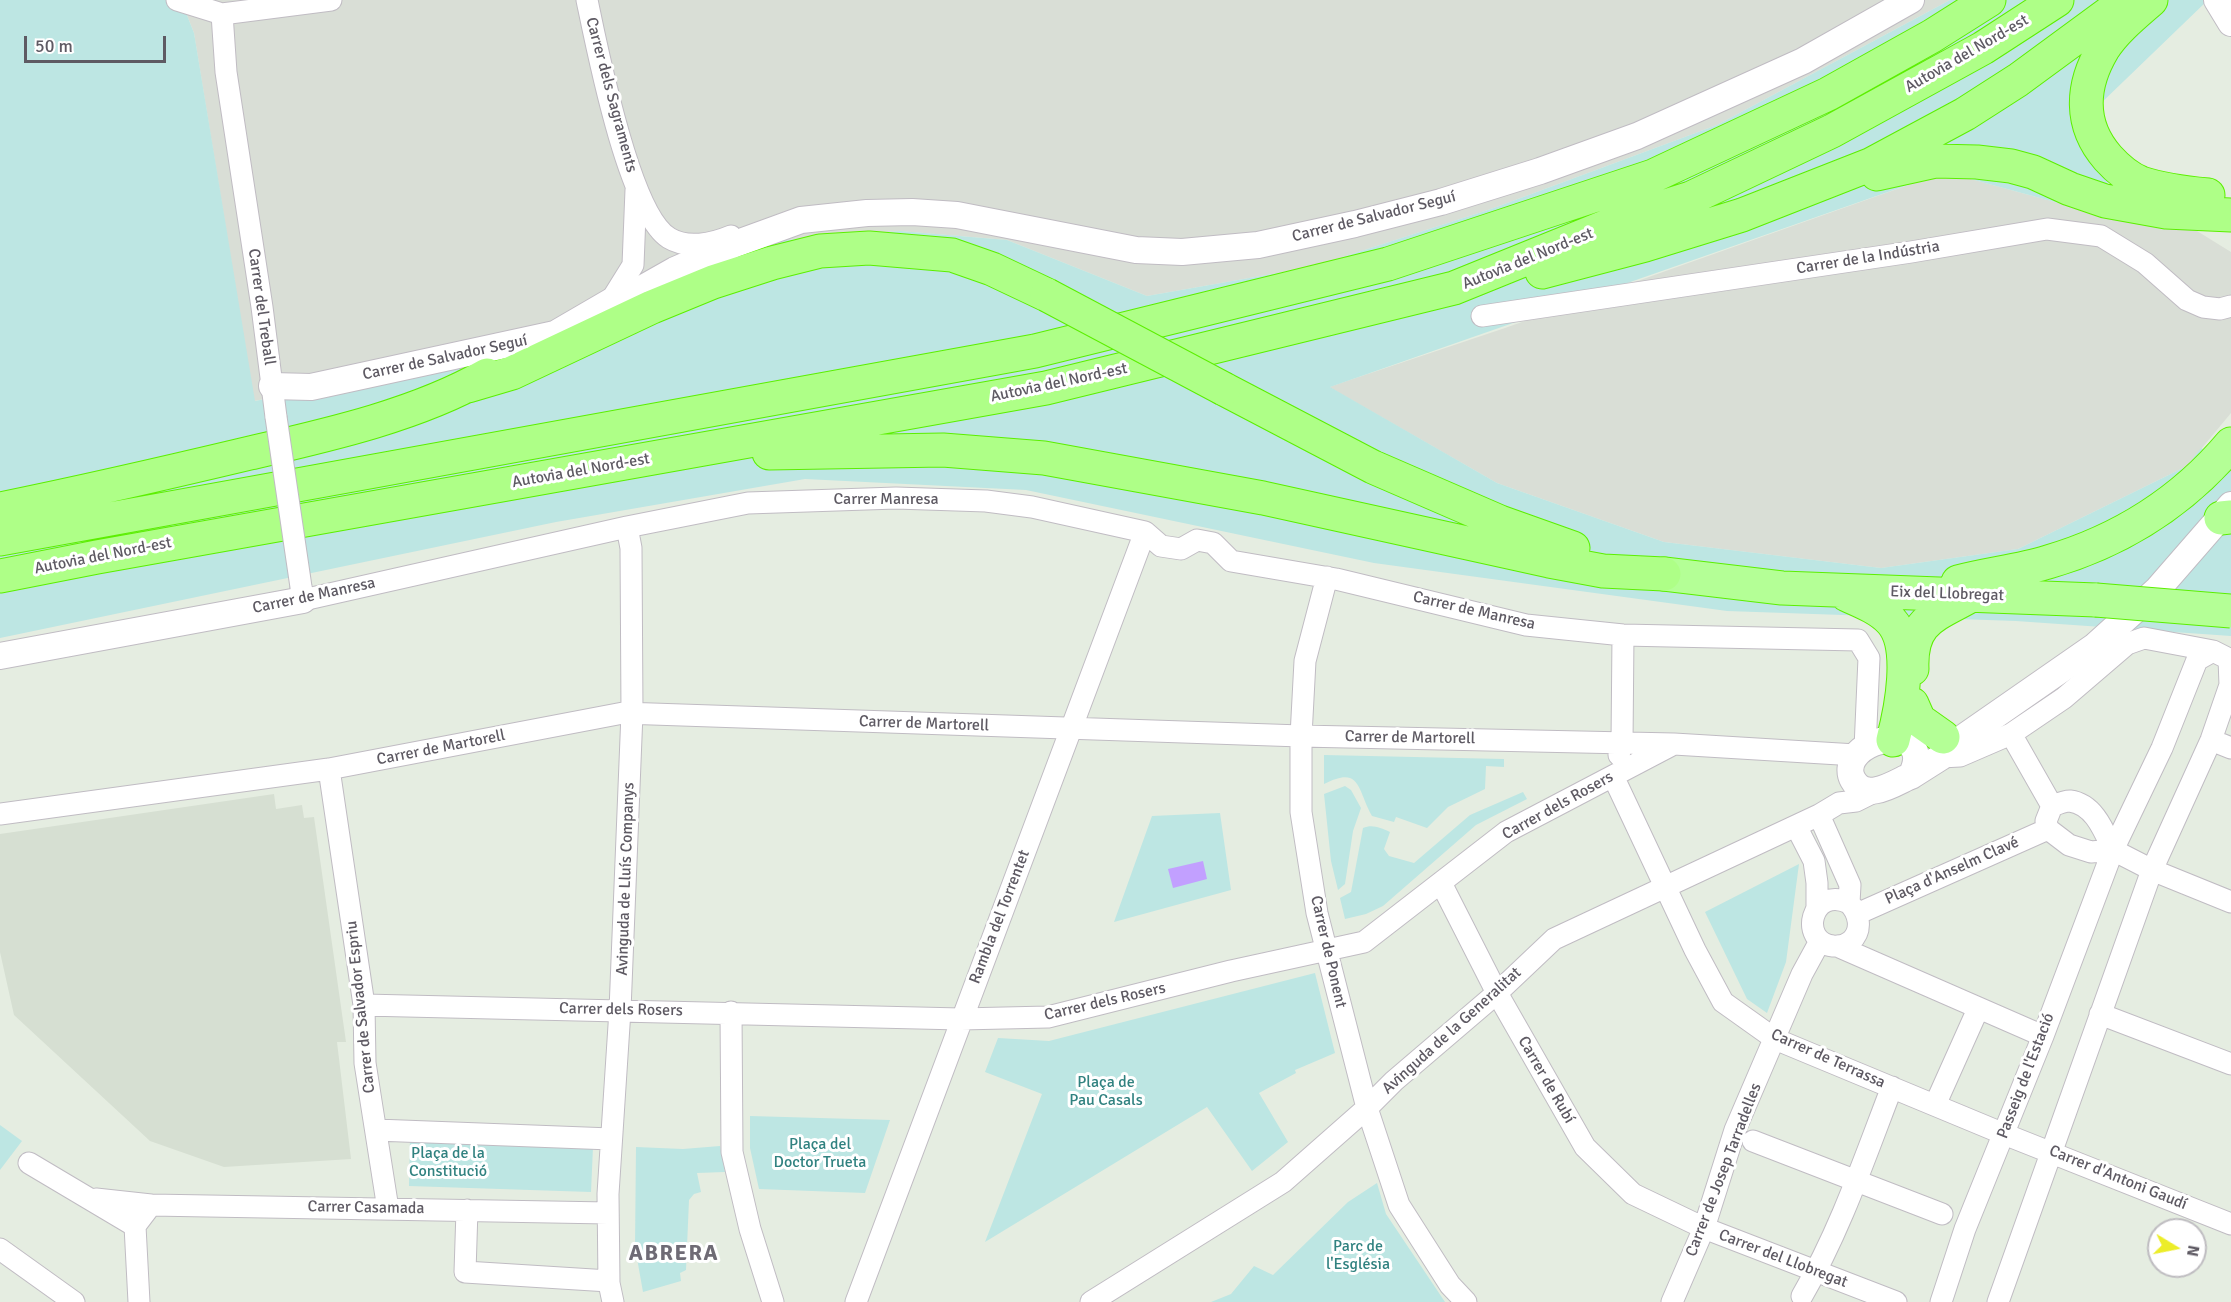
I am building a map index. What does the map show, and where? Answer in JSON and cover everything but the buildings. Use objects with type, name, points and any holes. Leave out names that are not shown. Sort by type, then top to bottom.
[{"type":"highway","name":"Autovia del Nord-est","points":[[0,539],[1035,351],[1388,264],[1653,176],[1828,94],[1932,36],[1989,0]]},
{"type":"highway","name":"Autovia del Nord-est","points":[[0,576],[1046,388],[1454,288],[1622,220],[1691,198],[1832,131],[1983,48],[2057,0]]},
{"type":"highway","points":[[1454,288],[1511,280],[1645,245],[1742,215],[1872,164],[1965,114],[2018,80],[2127,0]]},
{"type":"highway","points":[[2151,0],[2132,16],[2104,48],[2092,74],[2086,98],[2088,127],[2099,148],[2116,167],[2139,182],[2170,190],[2231,195]]},
{"type":"highway","points":[[1742,215],[1797,207],[1866,177],[1936,161],[2011,166],[2033,172],[2070,189],[2105,201],[2145,209],[2231,215]]},
{"type":"highway","points":[[0,509],[98,490],[330,434],[512,373],[652,307],[713,282],[772,263],[820,251],[869,248],[952,255],[992,269],[1047,295],[1224,390],[1373,466],[1500,522],[1555,543],[1664,574]]},
{"type":"highway","points":[[468,386],[555,334]]},
{"type":"highway","points":[[1915,593],[2049,562],[2109,539],[2154,513],[2197,481],[2231,444]]},
{"type":"highway","points":[[680,453],[943,450],[1044,458],[1263,498],[1549,561],[1603,571],[1664,574]]},
{"type":"highway","name":"Eix del Llobregat","points":[[1664,574],[1738,584],[1837,591],[2096,600],[2231,611]]},
{"type":"highway","points":[[1837,591],[1870,605],[1885,615],[1900,635],[1904,651],[1900,710],[1904,752]]},
{"type":"highway","points":[[1904,752],[1912,704],[1912,656],[1915,637],[1924,623],[1972,595]]},
{"type":"street","points":[[177,0],[222,14],[331,0]]},
{"type":"street","name":"Carrer dels Sagraments","points":[[587,0],[607,90],[636,190]]},
{"type":"street","name":"Carrer de Salvador Seguí","points":[[636,190],[652,218],[667,237],[684,245],[717,242],[773,222],[867,213],[912,212],[957,215],[1136,250],[1182,252],[1258,245],[1355,224],[1440,202],[1540,171],[1637,136],[1803,62],[1911,0]]},
{"type":"street","points":[[2217,0],[2231,23]]},
{"type":"street","name":"Carrer del Treball","points":[[222,14],[226,72],[302,593]]},
{"type":"street","name":"Carrer de Salvador Seguí","points":[[610,302],[633,266],[636,190]]},
{"type":"street","name":"Carrer de Salvador Seguí","points":[[272,386],[310,387],[555,334],[610,302],[629,296],[675,270],[725,248],[801,220]]},
{"type":"street","name":"Carrer de la Indústria","points":[[1482,316],[1911,252],[2047,229],[2101,236],[2145,263],[2187,300],[2203,307],[2220,309],[2231,306]]},
{"type":"street","name":"Carrer Manresa","points":[[627,527],[748,503],[896,498],[986,501],[1032,507],[1145,532]]},
{"type":"street","points":[[1904,752],[1876,791],[1863,790],[1854,783],[1904,752],[2057,673],[2124,621],[2157,590],[2228,513]]},
{"type":"street","name":"Carrer de Manresa","points":[[0,656],[627,527]]},
{"type":"street","name":"Avinguda de Lluís Companys","points":[[613,1302],[609,1281],[608,1213],[621,1010],[632,713],[631,548],[627,527]]},
{"type":"street","name":"Carrer de Manresa","points":[[1145,532],[1161,546],[1181,549],[1197,540],[1205,541],[1213,543],[1231,561],[1327,577],[1526,625],[1623,635],[1858,640],[1869,658],[1904,752]]},
{"type":"street","name":"Rambla del Torrentet","points":[[856,1302],[1145,532]]},
{"type":"street","name":"Carrer de Ponent","points":[[1327,577],[1305,661],[1301,736],[1301,812],[1317,913],[1367,1108],[1399,1205],[1450,1286],[1466,1302]]},
{"type":"street","points":[[1613,776],[1622,742],[1623,635]]},
{"type":"street","points":[[1839,803],[1904,752],[1960,756],[2011,734],[2064,698],[2127,644],[2144,638],[2214,651],[2229,659],[2230,685],[2211,741],[2152,870],[1998,1302]]},
{"type":"street","name":"Passeig de l'Estació","points":[[1941,1302],[1965,1229],[2043,1036],[2112,850],[2162,748],[2197,660],[2214,651]]},
{"type":"street","name":"Carrer de Martorell","points":[[0,814],[329,769],[623,713],[1071,729],[1622,742],[1904,752]]},
{"type":"street","points":[[2011,734],[2052,806]]},
{"type":"street","points":[[2211,741],[2231,748]]},
{"type":"street","name":"Carrer dels Rosers","points":[[364,1005],[961,1019],[1048,1017],[1231,971],[1364,942],[1506,832],[1674,744]]},
{"type":"street","name":"Carrer de Salvador Espriu","points":[[329,769],[364,1005],[365,1063],[388,1209]]},
{"type":"street","name":"Carrer de Terrassa","points":[[1613,776],[1695,950],[1723,1002],[1775,1039],[2004,1134]]},
{"type":"street","name":"Avinguda de la Generalitat","points":[[1091,1302],[1283,1182],[1394,1081],[1497,993],[1554,939],[1667,888],[1819,815],[1839,803],[1856,801],[1876,791]]},
{"type":"street","points":[[2052,806],[2069,801],[2083,805],[2100,822],[2112,850]]},
{"type":"street","points":[[2052,806],[2046,821],[2048,829],[2069,845],[2091,852],[2112,850],[2152,870],[2231,902]]},
{"type":"street","points":[[1819,815],[1850,885],[1858,928],[1850,941],[1828,943]]},
{"type":"street","points":[[1796,826],[1814,861],[1817,908]]},
{"type":"street","name":"Plaça d'Anselm Clavé","points":[[1853,909],[2048,829]]},
{"type":"street","name":"Carrer de Rubí","points":[[1441,883],[1497,993],[1585,1147],[1633,1194],[1704,1228]]},
{"type":"street","points":[[1853,909],[1842,900],[1828,900],[1817,908],[1813,915],[1813,928],[1828,943],[2043,1036]]},
{"type":"street","name":"Carrer de Josep Tarradelles","points":[[1672,1302],[1704,1228],[1735,1130],[1802,975],[1828,943]]},
{"type":"street","points":[[1935,1105],[1978,1009]]},
{"type":"street","points":[[731,1012],[732,1152],[750,1229],[773,1302]]},
{"type":"street","points":[[2100,1014],[2231,1064]]},
{"type":"street","points":[[1798,1300],[1816,1272],[1855,1182],[1892,1087]]},
{"type":"street","points":[[376,1130],[611,1139]]},
{"type":"street","name":"Carrer d'Antoni Gaudí","points":[[2004,1134],[2231,1224]]},
{"type":"street","points":[[1753,1142],[1942,1214]]},
{"type":"street","points":[[28,1163],[135,1226]]},
{"type":"street","name":"Carrer Casamada","points":[[89,1199],[151,1205],[608,1213]]},
{"type":"street","points":[[139,1302],[135,1226],[151,1205]]},
{"type":"street","points":[[467,1210],[465,1272],[609,1281]]},
{"type":"street","name":"Carrer del Llobregat","points":[[1704,1228],[1896,1302]]},
{"type":"street","points":[[609,1249],[623,1302]]},
{"type":"street","points":[[2,1255],[74,1302]]},
{"type":"shaded area","points":[[181,0],[1950,0],[1717,125],[1491,209],[1312,267],[1147,296],[1007,240],[900,231],[786,240],[684,278],[522,348],[254,401],[194,33]]},
{"type":"shaded area","points":[[1945,172],[2106,216],[2197,231],[2231,252],[2231,413],[2187,466],[2018,549],[1881,568],[1664,542],[1497,483],[1329,387],[1505,328]]},
{"type":"shaded area","points":[[274,794],[276,809],[302,805],[304,818],[314,817],[346,1042],[337,1042],[351,1159],[224,1167],[150,1141],[14,1015],[0,952],[0,834]]},
{"type":"shaded area","points":[[1203,861],[1207,879],[1173,888],[1168,869]]},
{"type":"green space","points":[[0,0],[181,0],[194,33],[255,401],[522,348],[684,278],[786,240],[900,231],[1007,240],[1147,296],[1312,267],[1491,209],[1717,125],[1950,0],[2208,0],[2097,107],[2108,185],[2106,216],[1945,172],[1330,387],[1497,483],[1664,542],[1881,568],[2018,549],[2187,466],[2201,448],[2231,465],[2231,636],[2016,621],[1727,611],[1374,563],[1026,490],[805,479],[556,522],[0,638]]},
{"type":"green space","points":[[1324,755],[1504,759],[1504,767],[1486,766],[1485,789],[1448,807],[1427,828],[1396,817],[1394,822],[1372,816],[1360,789],[1351,779],[1345,777],[1324,784]]},
{"type":"green space","points":[[1345,786],[1351,790],[1361,808],[1353,831],[1345,884],[1338,890],[1331,861],[1324,794]]},
{"type":"green space","points":[[1523,792],[1527,799],[1476,825],[1383,906],[1366,914],[1345,919],[1340,898],[1351,892],[1363,828],[1373,826],[1390,832],[1384,849],[1389,856],[1414,863],[1470,815]]},
{"type":"green space","points":[[1220,813],[1231,890],[1114,922],[1152,816]]},
{"type":"green space","points":[[1799,864],[1786,962],[1767,1013],[1747,999],[1705,912]]},
{"type":"green space","name":"Plaça de Pau Casals","points":[[1315,973],[1335,1053],[1295,1070],[1296,1073],[1259,1093],[1288,1142],[1252,1171],[1207,1107],[985,1242],[1042,1094],[985,1072],[998,1038],[1049,1041]]},
{"type":"green space","name":"Plaça del Doctor Trueta","points":[[750,1116],[890,1120],[865,1193],[759,1189],[750,1148]]},
{"type":"green space","points":[[0,1125],[22,1141],[0,1170]]},
{"type":"green space","name":"Plaça de la Constitució","points":[[410,1137],[593,1147],[591,1192],[409,1186]]},
{"type":"green space","points":[[720,1146],[725,1172],[697,1173],[701,1192],[694,1194],[689,1200],[686,1270],[680,1273],[681,1281],[643,1292],[635,1247],[636,1147],[683,1149]]},
{"type":"green space","name":"Parc de l'Església","points":[[1377,1183],[1386,1214],[1445,1302],[1211,1302],[1231,1294],[1254,1266],[1273,1275],[1348,1202]]},
{"type":"district","name":"ABRERA","points":[[674,1254]]}]
